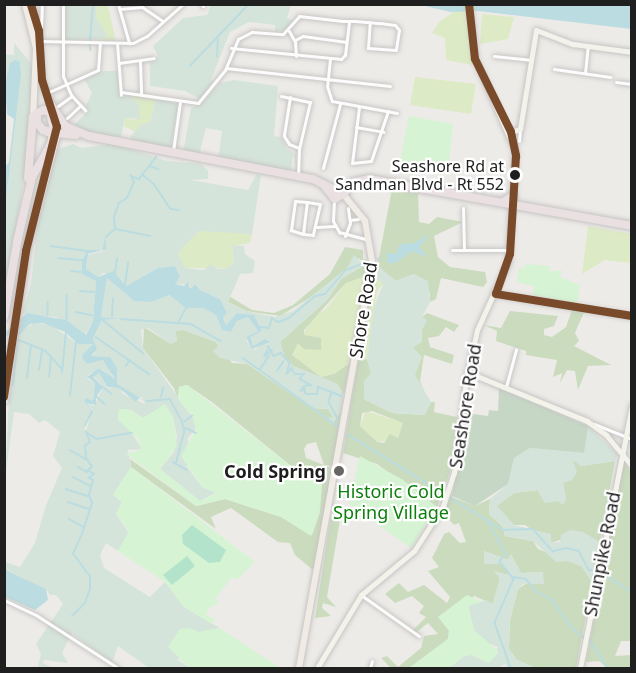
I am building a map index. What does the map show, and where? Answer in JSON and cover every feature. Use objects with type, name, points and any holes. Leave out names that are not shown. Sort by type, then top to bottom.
[{"type":"highway","points":[[55,105],[67,128],[97,138],[325,183],[346,195]]},
{"type":"highway","points":[[4,317],[29,174],[33,111]]},
{"type":"highway","points":[[17,242],[32,177],[56,136]]},
{"type":"highway","points":[[56,136],[97,138]]},
{"type":"highway","points":[[56,136],[111,142]]},
{"type":"highway","points":[[4,400],[26,251],[56,136]]},
{"type":"highway","points":[[346,195],[372,180],[470,198],[510,202],[566,215]]},
{"type":"highway","points":[[325,183],[346,195]]},
{"type":"highway","points":[[510,202],[522,209],[631,226]]},
{"type":"highway","points":[[512,218],[522,209]]},
{"type":"main road","points":[[25,4],[36,48],[33,111],[36,128],[56,136],[55,105],[46,94],[40,72],[40,38],[32,7],[42,7]]},
{"type":"main road","name":"Shore Road","points":[[299,669],[371,266],[371,240],[362,216],[346,195]]},
{"type":"street","points":[[63,4],[61,42],[66,85],[72,96],[85,110]]},
{"type":"street","points":[[42,7],[40,38],[61,42],[129,43],[144,38],[183,4]]},
{"type":"street","name":"Seashore Road","points":[[317,669],[361,596],[414,551],[443,506],[454,473],[467,372],[479,325],[496,294],[510,250],[512,218],[510,202],[516,163],[510,132],[475,59],[468,4]]},
{"type":"street","points":[[129,43],[118,7],[142,7],[163,21]]},
{"type":"street","points":[[117,43],[121,93],[141,94],[180,102],[200,102],[226,68],[231,48],[245,34],[280,35],[289,31],[299,16],[370,22],[399,28],[396,50],[371,50],[367,44],[370,22]]},
{"type":"street","points":[[231,48],[296,56],[344,58],[349,21]]},
{"type":"street","points":[[519,141],[536,30],[588,46],[632,51]]},
{"type":"street","points":[[289,31],[295,40],[296,56]]},
{"type":"street","points":[[295,40],[303,36],[347,42]]},
{"type":"street","points":[[46,94],[97,71],[100,64],[100,43]]},
{"type":"street","points":[[585,74],[588,46]]},
{"type":"street","points":[[494,56],[530,60]]},
{"type":"street","points":[[119,63],[140,62],[154,58]]},
{"type":"street","points":[[330,59],[327,82],[331,99],[339,104],[397,112]]},
{"type":"street","points":[[140,62],[141,94]]},
{"type":"street","points":[[226,68],[327,82],[390,86]]},
{"type":"street","points":[[554,69],[610,77]]},
{"type":"street","points":[[616,82],[632,84]]},
{"type":"street","points":[[55,105],[72,96]]},
{"type":"street","points":[[281,96],[310,102],[299,148],[297,177]]},
{"type":"street","points":[[291,97],[284,136],[289,144],[299,148]]},
{"type":"street","points":[[172,154],[180,102]]},
{"type":"street","points":[[323,168],[339,104]]},
{"type":"street","points":[[67,118],[80,106]]},
{"type":"street","points":[[359,107],[352,164],[370,162],[384,132],[388,111]]},
{"type":"street","points":[[356,127],[384,132]]},
{"type":"street","points":[[510,132],[520,129]]},
{"type":"street","points":[[345,236],[350,220],[346,195]]},
{"type":"street","points":[[334,226],[346,195]]},
{"type":"street","points":[[295,201],[320,204],[317,227],[314,234],[303,234],[291,230],[295,201]]},
{"type":"street","points":[[303,234],[307,202]]},
{"type":"street","points":[[463,208],[464,248]]},
{"type":"street","points":[[350,220],[358,219]]},
{"type":"street","points":[[317,227],[334,226],[345,236],[371,240]]},
{"type":"street","points":[[452,250],[464,248],[510,250]]},
{"type":"street","points":[[496,294],[632,316]]},
{"type":"street","points":[[506,387],[516,349]]},
{"type":"street","points":[[467,372],[632,439]]},
{"type":"street","name":"Shunpike Road","points":[[580,669],[632,405]]},
{"type":"street","points":[[587,421],[632,466]]},
{"type":"street","points":[[361,596],[419,636]]},
{"type":"street","points":[[4,600],[36,615],[118,669]]},
{"type":"street","points":[[370,669],[372,662]]},
{"type":"green space","points":[[97,5],[108,5],[116,42],[101,41],[106,35],[96,17]]},
{"type":"green space","points":[[458,9],[466,10],[473,65],[446,60],[445,38],[432,33],[439,22]]},
{"type":"green space","points":[[482,14],[514,17],[508,39],[480,44]]},
{"type":"green space","points":[[415,77],[476,84],[471,114],[410,105]]},
{"type":"green space","points":[[129,94],[156,98],[150,122],[137,133],[124,126],[125,118],[135,120],[139,105]]},
{"type":"green space","points":[[409,116],[453,124],[448,173],[399,167]]},
{"type":"green space","points":[[392,189],[418,193],[419,222],[429,224],[437,217],[463,222],[434,236],[438,257],[450,267],[485,272],[487,282],[483,287],[441,278],[436,299],[430,302],[430,293],[414,274],[396,281],[377,268]]},
{"type":"green space","points":[[588,226],[631,234],[631,263],[605,260],[582,274]]},
{"type":"green space","points":[[199,231],[252,234],[250,243],[232,246],[234,262],[228,268],[184,268],[178,253]]},
{"type":"green space","points":[[345,247],[363,250],[363,259],[367,260],[365,276],[346,283],[304,330],[304,335],[321,338],[321,350],[304,349],[298,343],[292,355],[321,377],[334,374],[350,363],[344,394],[337,384],[293,366],[285,358],[280,342],[327,300],[341,279],[361,267],[363,262],[358,258],[321,291],[280,316],[246,311],[228,302],[229,296],[252,310],[274,313],[293,305],[330,274]]},
{"type":"green space","points":[[525,264],[550,266],[550,272],[562,270],[560,277],[580,285],[577,303],[533,295],[534,286],[517,282],[519,268],[525,269]]},
{"type":"green space","points":[[374,274],[383,284],[377,292],[367,359],[358,361]]},
{"type":"green space","points":[[361,275],[365,276],[350,363],[334,374],[321,377],[292,355],[298,342],[314,340],[303,335],[312,317],[325,310],[346,283]]},
{"type":"green space","points":[[572,310],[584,312],[575,333],[579,341],[574,346],[611,365],[588,366],[578,390],[575,371],[567,370],[560,383],[562,373],[553,377],[557,360],[526,355],[526,351],[496,341],[497,331],[484,325],[501,328],[510,311],[558,316],[554,326],[544,329],[544,335],[552,337],[566,327]]},
{"type":"green space","points":[[427,313],[459,325],[454,332],[446,327],[439,336],[428,338],[430,347],[454,355],[452,364],[424,355],[420,381],[424,391],[415,375],[413,347],[422,342],[421,318]]},
{"type":"green space","points":[[144,327],[171,344],[176,331],[183,330],[216,342],[232,363],[247,364],[312,408],[328,409],[334,418],[328,418],[333,423],[341,411],[334,466],[324,465],[316,442],[307,444],[304,449],[306,458],[334,469],[313,570],[295,555],[290,543],[278,542],[231,508],[211,517],[216,529],[131,467],[130,459],[196,506],[225,499],[281,517],[312,535],[320,512],[300,473],[212,402],[187,385],[179,387],[178,399],[174,388],[143,348]]},
{"type":"green space","points":[[367,359],[371,373],[364,399],[392,413],[424,415],[431,402],[435,402],[434,412],[457,417],[450,472],[437,507],[377,464],[343,453],[358,361]],"holes":[[[372,411],[403,423],[398,438],[390,434],[384,443],[377,442],[360,426],[362,413]]]},
{"type":"green space","points":[[187,385],[300,473],[308,472],[322,485],[320,512],[311,536],[281,517],[225,499],[196,506],[126,454],[142,449],[138,439],[118,420],[119,409],[128,409],[143,418],[165,404],[173,417],[177,446],[160,469],[200,501],[216,493],[202,487],[181,456],[196,429],[193,418],[178,399],[179,387]]},
{"type":"green space","points":[[499,388],[588,426],[584,453],[530,448],[514,458],[508,484],[475,506],[452,496],[466,413],[488,416],[489,410],[498,411]]},
{"type":"green space","points":[[366,411],[404,423],[398,438],[377,442],[360,426]]},
{"type":"green space","name":"Historic Cold Spring Village","points":[[360,456],[403,480],[437,507],[411,548],[349,504]]},
{"type":"green space","points":[[573,459],[581,466],[615,461],[576,668],[536,668],[517,660],[509,649],[510,620],[518,589],[543,572],[521,573],[511,555],[508,560],[484,551],[509,571],[507,575],[494,571],[500,578],[493,604],[474,596],[449,631],[448,639],[409,668],[391,668],[381,658],[387,656],[398,667],[421,648],[424,636],[438,634],[428,623],[413,635],[410,633],[426,617],[419,613],[424,606],[412,596],[395,603],[385,594],[399,583],[408,592],[424,585],[447,603],[450,597],[428,571],[439,567],[432,558],[444,534],[449,532],[460,543],[466,542],[459,523],[454,525],[443,513],[453,492],[452,497],[475,506],[490,499],[489,514],[503,527],[505,536],[533,541],[538,549],[581,566],[592,540],[583,532],[551,543],[525,525],[514,525],[496,506],[514,493],[538,490],[566,499],[563,483]]},
{"type":"green space","points":[[623,462],[632,473],[632,641],[621,641],[615,656],[631,655],[631,668],[607,668],[599,661],[586,662]]},
{"type":"green space","points":[[131,467],[255,562],[237,580],[232,577],[215,599],[219,603],[209,608],[206,615],[215,619],[212,624],[184,607],[165,582],[118,551],[129,531],[116,514],[122,501],[113,495]]},
{"type":"green space","points":[[333,503],[335,511],[341,514],[327,597],[336,607],[323,603],[322,608],[331,616],[315,618]]},
{"type":"green space","points":[[192,525],[226,550],[220,562],[209,563],[183,544],[182,535]]},
{"type":"green space","points":[[187,556],[195,566],[172,585],[163,575]]},
{"type":"green space","points":[[467,595],[482,602],[468,606],[474,630],[499,652],[489,663],[472,655],[464,656],[449,668],[409,668],[448,639],[449,631],[438,617]]},
{"type":"green space","points":[[188,628],[199,632],[220,628],[280,668],[190,668],[168,647],[180,629]]},
{"type":"shaded area","points":[[65,5],[97,5],[96,17],[107,35],[103,39],[65,40]]},
{"type":"shaded area","points":[[211,5],[291,5],[287,18],[294,21],[286,30],[275,32],[275,25],[249,22],[230,32],[211,80],[215,83],[200,99],[185,91],[150,86],[150,63],[158,56],[153,46],[183,18],[207,15]]},
{"type":"shaded area","points":[[14,43],[31,63],[32,74],[27,161],[5,290],[5,208],[21,65],[11,62],[5,85],[4,54],[14,55]]},
{"type":"shaded area","points":[[101,71],[118,71],[120,95],[129,94],[139,105],[140,119],[125,118],[121,136],[104,138],[73,126],[88,111],[85,107],[92,93],[84,79]]},
{"type":"shaded area","points":[[234,80],[278,86],[274,136],[281,137],[287,149],[296,154],[297,171],[293,153],[291,171],[296,174],[218,161],[222,131],[206,128],[199,155],[183,153],[191,108],[201,104],[220,83]]},
{"type":"shaded area","points":[[156,98],[178,104],[170,150],[132,142],[131,136],[141,125],[150,122]]},
{"type":"shaded area","points":[[73,144],[82,148],[113,144],[167,161],[201,164],[208,171],[208,179],[191,180],[248,190],[256,175],[261,175],[252,234],[199,231],[178,253],[185,268],[203,270],[211,264],[217,269],[228,268],[234,262],[232,245],[244,246],[245,254],[255,261],[253,273],[240,274],[228,302],[246,311],[275,317],[293,311],[347,268],[354,255],[364,265],[341,279],[327,300],[280,342],[285,358],[293,366],[337,384],[344,394],[341,411],[333,423],[327,418],[333,417],[328,409],[312,408],[247,364],[220,358],[213,351],[218,346],[216,342],[183,330],[176,331],[177,341],[171,344],[148,328],[141,330],[143,348],[193,418],[196,429],[188,438],[187,467],[202,487],[217,492],[200,501],[160,469],[174,452],[177,436],[173,417],[165,405],[143,418],[131,410],[125,423],[142,449],[128,450],[131,467],[113,495],[122,502],[116,514],[130,535],[118,551],[106,543],[100,555],[104,568],[150,597],[165,582],[184,607],[220,628],[199,632],[188,628],[178,660],[190,668],[149,668],[118,646],[112,663],[72,633],[62,653],[68,663],[44,660],[43,663],[53,668],[38,667],[41,654],[36,644],[63,604],[56,595],[50,595],[46,589],[5,569],[5,562],[20,567],[35,543],[45,508],[62,468],[53,456],[60,432],[45,420],[39,423],[29,414],[14,412],[5,479],[9,400],[20,332],[34,323],[51,325],[78,344],[93,344],[82,355],[87,364],[103,360],[109,368],[114,380],[102,369],[89,374],[87,379],[95,383],[93,401],[84,401],[91,410],[84,428],[86,432],[92,409],[87,402],[94,406],[103,387],[93,376],[99,373],[107,388],[120,388],[123,394],[145,404],[142,397],[134,398],[117,384],[117,368],[109,357],[91,356],[95,353],[93,340],[102,320],[119,320],[101,317],[107,278],[134,301],[151,302],[169,295],[186,308],[203,308],[216,315],[222,330],[231,332],[237,321],[248,317],[258,331],[246,337],[247,342],[255,350],[264,342],[268,346],[266,339],[253,346],[249,337],[262,331],[254,315],[237,313],[226,325],[223,318],[227,313],[220,299],[200,290],[197,284],[190,289],[190,285],[175,284],[180,277],[175,266],[158,268],[126,286],[118,275],[103,273],[98,277],[86,269],[88,255],[103,251],[107,237],[102,250],[87,250],[82,261],[82,273],[96,281],[93,321],[85,335],[56,317],[22,314],[31,284],[38,219],[55,150]]},
{"type":"shaded area","points":[[375,263],[396,281],[414,274],[428,281],[430,302],[422,317],[427,320],[421,332],[422,342],[413,347],[422,357],[415,375],[431,402],[425,415],[392,413],[364,399],[364,381],[371,373],[367,359],[374,308],[383,284],[374,274]]},
{"type":"shaded area","points":[[588,426],[617,454],[615,461],[581,466],[573,460],[577,472],[572,480],[563,483],[566,499],[563,505],[558,501],[545,503],[537,490],[514,493],[497,506],[514,525],[551,534],[551,543],[560,542],[561,535],[570,530],[583,532],[598,541],[591,581],[581,566],[568,561],[556,562],[533,541],[505,536],[503,527],[489,514],[490,499],[508,484],[514,458],[530,448],[583,453]]},
{"type":"shaded area","points":[[484,551],[507,560],[511,554],[521,573],[543,572],[544,584],[523,584],[518,589],[510,620],[509,649],[517,660],[536,668],[509,668],[505,664],[497,668],[449,668],[464,656],[472,655],[489,663],[498,647],[485,642],[474,630],[468,605],[486,600],[493,604],[500,578],[493,570],[506,575],[509,571],[500,564],[484,564]]},
{"type":"water","points":[[421,5],[631,5],[631,29],[478,11],[450,12]]},
{"type":"water","points":[[15,60],[20,62],[21,74],[5,208],[5,167],[9,162],[14,119],[7,114],[5,85],[10,63]]},
{"type":"water","points":[[430,234],[419,247],[427,257],[412,251],[395,263],[387,263],[387,253],[396,254],[400,244],[414,243]]},
{"type":"water","points":[[106,236],[106,249],[88,254],[86,269],[98,277],[114,271],[126,286],[158,268],[175,266],[180,277],[175,284],[184,286],[188,282],[190,289],[196,284],[200,290],[220,299],[227,313],[223,318],[226,325],[237,313],[254,315],[262,331],[250,337],[253,346],[265,339],[270,342],[252,349],[246,337],[258,331],[248,317],[237,321],[231,332],[222,330],[216,315],[203,308],[186,308],[169,295],[151,302],[134,301],[107,278],[101,317],[121,319],[102,320],[93,339],[97,349],[91,356],[110,357],[117,368],[117,384],[147,402],[139,398],[136,402],[119,388],[107,387],[99,373],[93,377],[103,387],[96,397],[96,405],[87,403],[93,412],[85,427],[88,432],[84,426],[91,410],[84,401],[86,398],[93,401],[95,383],[87,377],[99,368],[115,379],[103,360],[87,364],[83,360],[82,355],[93,344],[78,344],[65,332],[43,323],[30,324],[18,336],[11,333],[5,338],[4,333],[27,313],[66,320],[86,335],[93,321],[96,281],[82,274],[82,261],[87,250],[102,250]]},
{"type":"water","points":[[4,569],[46,589],[48,600],[35,610],[5,597]]},
{"type":"waterway","points":[[90,40],[93,4]]},
{"type":"waterway","points":[[190,66],[249,4]]},
{"type":"waterway","points":[[217,57],[218,40]]},
{"type":"waterway","points":[[90,44],[91,50]]},
{"type":"waterway","points":[[115,229],[114,217],[119,203],[127,198],[134,182],[131,176],[139,179],[156,157]]},
{"type":"waterway","points":[[150,166],[158,169]]},
{"type":"waterway","points":[[142,174],[154,184],[171,209],[179,210]]},
{"type":"waterway","points":[[106,237],[115,229],[150,236]]},
{"type":"waterway","points":[[51,246],[87,251]]},
{"type":"waterway","points":[[58,258],[82,260]]},
{"type":"waterway","points":[[115,272],[117,259]]},
{"type":"waterway","points":[[260,327],[269,328],[272,318],[278,322],[289,318],[315,296],[325,294],[346,270],[369,261]]},
{"type":"waterway","points":[[125,285],[128,263]]},
{"type":"waterway","points":[[71,271],[81,272]]},
{"type":"waterway","points":[[80,291],[94,292]]},
{"type":"waterway","points":[[67,295],[67,321]]},
{"type":"waterway","points":[[112,317],[113,299]]},
{"type":"waterway","points":[[48,302],[48,315]]},
{"type":"waterway","points":[[178,323],[186,308]]},
{"type":"waterway","points":[[76,312],[92,315]]},
{"type":"waterway","points":[[121,319],[191,324],[220,341]]},
{"type":"waterway","points":[[103,320],[143,353]]},
{"type":"waterway","points":[[62,373],[66,332]]},
{"type":"waterway","points":[[13,385],[18,336]]},
{"type":"waterway","points":[[96,337],[149,374]]},
{"type":"waterway","points":[[19,340],[46,351],[62,369]]},
{"type":"waterway","points":[[70,396],[76,342]]},
{"type":"waterway","points":[[27,378],[31,346]]},
{"type":"waterway","points":[[268,346],[274,356],[281,353],[290,363],[287,374],[292,368],[295,374],[304,374],[300,379],[311,385],[304,387],[306,394],[317,394],[318,387],[332,392],[329,402],[340,423]]},
{"type":"waterway","points":[[268,350],[265,356],[272,350]]},
{"type":"waterway","points":[[39,370],[42,351]]},
{"type":"waterway","points":[[260,369],[269,356]]},
{"type":"waterway","points":[[49,377],[51,357]]},
{"type":"waterway","points":[[243,358],[339,427]]},
{"type":"waterway","points":[[126,366],[129,361]]},
{"type":"waterway","points":[[277,371],[283,362]]},
{"type":"waterway","points":[[103,387],[112,394]]},
{"type":"waterway","points":[[304,387],[301,391],[305,389]]},
{"type":"waterway","points":[[161,397],[163,388]]},
{"type":"waterway","points":[[332,392],[341,396]]},
{"type":"waterway","points":[[96,396],[104,403]]},
{"type":"waterway","points":[[147,401],[170,399],[182,421],[185,431],[176,464]]},
{"type":"waterway","points":[[184,422],[192,416]]},
{"type":"waterway","points":[[186,428],[196,433]]},
{"type":"waterway","points":[[82,534],[92,503],[89,495],[93,481],[89,478],[94,474],[87,471],[92,467],[86,458],[85,446],[90,442],[86,432]]},
{"type":"waterway","points":[[87,433],[97,439],[131,433]]},
{"type":"waterway","points":[[347,434],[444,494]]},
{"type":"waterway","points":[[70,450],[87,460]]},
{"type":"waterway","points":[[173,462],[187,470]]},
{"type":"waterway","points":[[78,467],[87,472]]},
{"type":"waterway","points":[[73,477],[91,486]]},
{"type":"waterway","points":[[66,489],[88,496]]},
{"type":"waterway","points":[[449,497],[503,530],[533,529],[553,551],[567,548],[579,551],[589,570],[595,570]]},
{"type":"waterway","points":[[68,502],[89,509]]},
{"type":"waterway","points":[[69,519],[84,527]]},
{"type":"waterway","points":[[488,521],[506,553],[500,562],[514,579],[495,623],[511,668]]},
{"type":"waterway","points":[[72,616],[85,603],[90,589],[90,577],[73,554],[81,536]]},
{"type":"waterway","points":[[600,572],[632,592]]},
{"type":"waterway","points":[[514,577],[526,579],[536,591],[553,601],[573,629],[584,637]]},
{"type":"waterway","points":[[589,639],[608,668]]},
{"type":"transit line","name":"552","points":[[4,397],[26,251],[57,127],[42,80],[39,31],[31,4]]},
{"type":"transit line","name":"552","points":[[469,4],[475,59],[511,132],[516,156],[510,254],[496,294],[632,316]]},
{"type":"place","name":"Seashore Rd at Sandman Blvd - Rt 552","points":[[515,175]]},
{"type":"place","name":"Cold Spring","points":[[339,471]]}]
